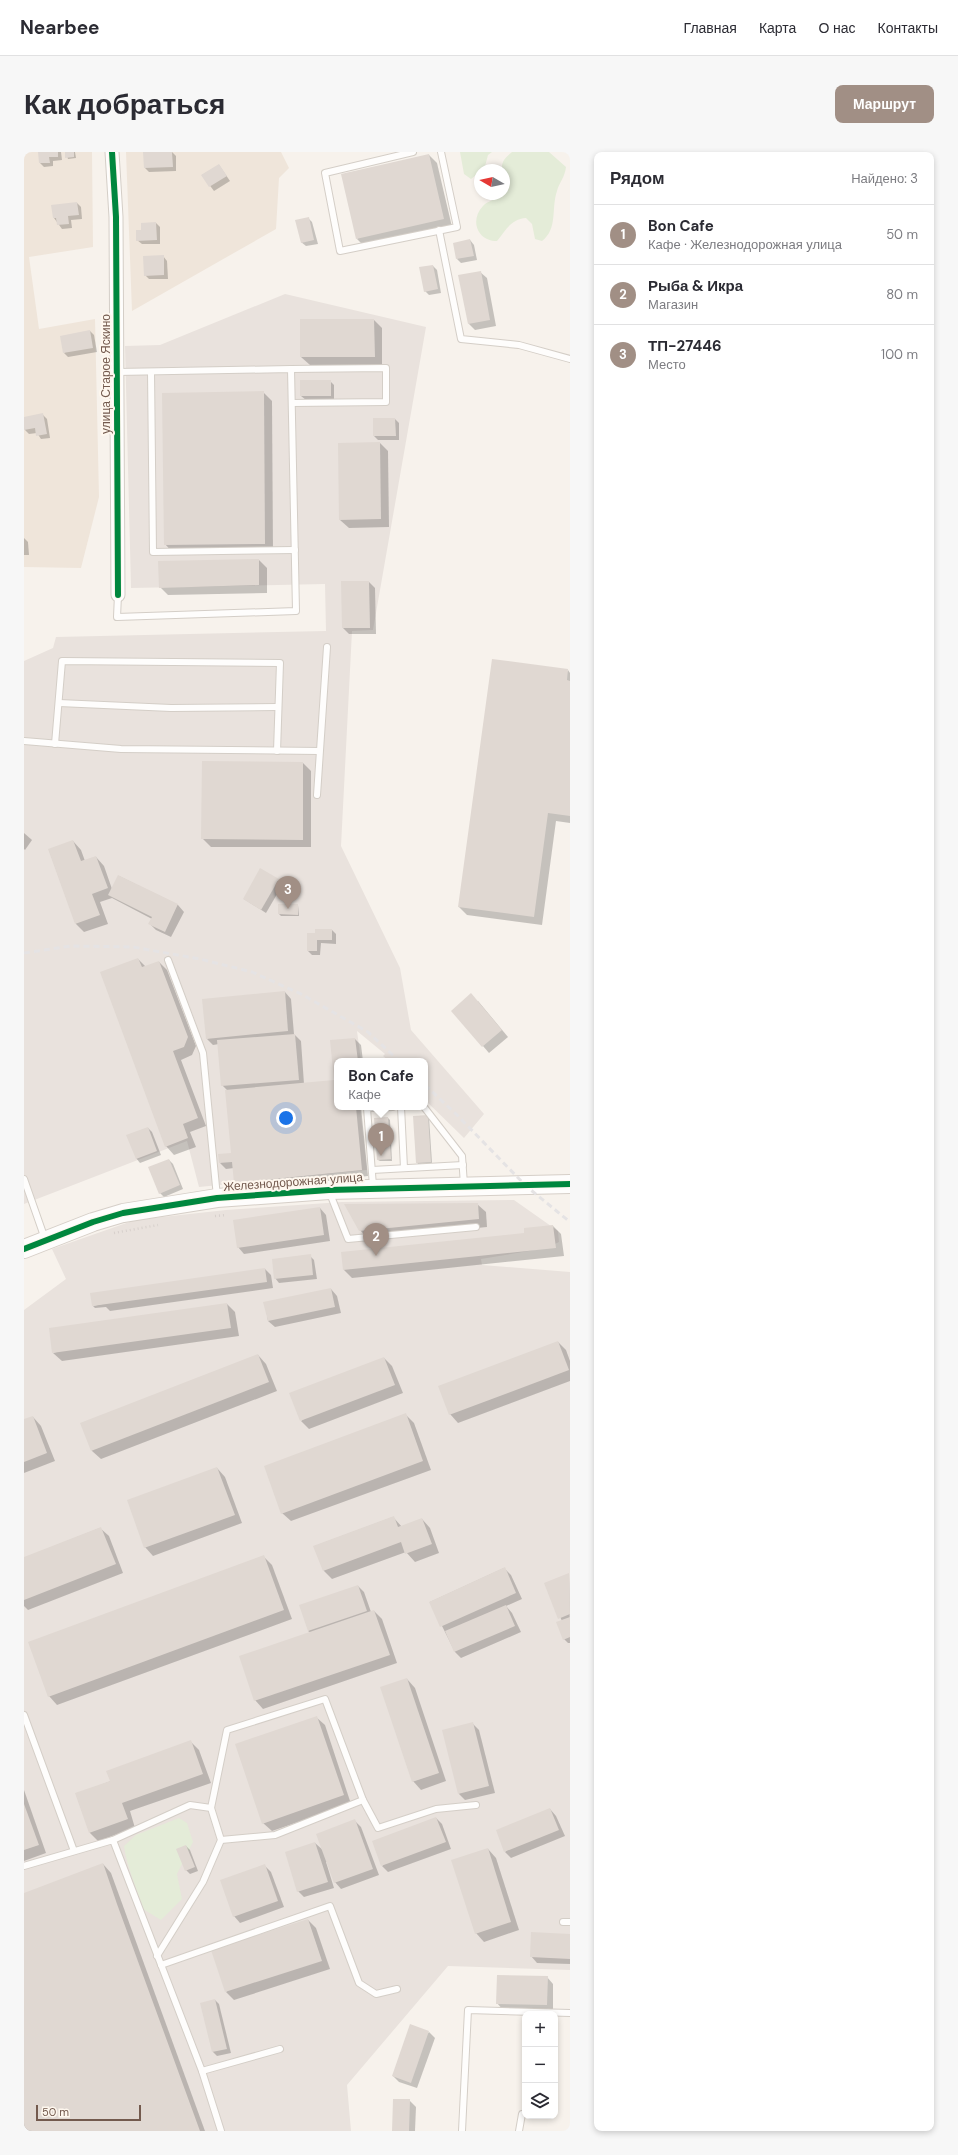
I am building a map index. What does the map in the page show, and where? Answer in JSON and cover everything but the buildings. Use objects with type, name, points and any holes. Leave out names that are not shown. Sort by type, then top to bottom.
[{"type":"street","name":"улица Старое Яскино","points":[[112,152],[116,217],[118,596]]},
{"type":"street","name":"Железнодорожная улица","points":[[24,1248],[93,1222],[124,1213],[217,1198],[328,1190],[570,1184]]},
{"type":"lane","points":[[413,152],[325,173],[340,251],[457,227],[442,152]]},
{"type":"lane","points":[[439,230],[461,339],[519,345],[570,359]]},
{"type":"lane","points":[[117,372],[386,368],[386,402],[292,403]]},
{"type":"lane","points":[[118,596],[118,617],[296,611],[291,369]]},
{"type":"lane","points":[[151,372],[153,552],[295,550]]},
{"type":"lane","points":[[317,795],[327,647]]},
{"type":"lane","points":[[55,744],[62,661],[280,663],[277,751]]},
{"type":"lane","points":[[58,703],[171,708],[278,707]]},
{"type":"lane","points":[[24,741],[121,749],[319,751]]},
{"type":"lane","points":[[168,960],[203,1053],[217,1198]]},
{"type":"lane","points":[[367,1110],[373,1189]]},
{"type":"lane","points":[[400,1110],[404,1168]]},
{"type":"lane","points":[[426,1110],[462,1156],[464,1187]]},
{"type":"lane","points":[[372,1170],[463,1165]]},
{"type":"lane","points":[[24,1179],[46,1240]]},
{"type":"lane","points":[[328,1190],[348,1239],[476,1227]]},
{"type":"lane","points":[[157,1956],[203,1882],[221,1840],[211,1808],[227,1730],[325,1699],[363,1800],[378,1828],[436,1810],[476,1805]]},
{"type":"lane","points":[[24,1715],[74,1851]]},
{"type":"lane","points":[[221,1840],[275,1835],[363,1800]]},
{"type":"lane","points":[[24,1866],[113,1840],[190,1805],[211,1808]]},
{"type":"lane","points":[[113,1840],[202,2071],[221,2131]]},
{"type":"lane","points":[[161,1965],[330,1906],[359,1983],[376,1994],[397,1989]]},
{"type":"lane","points":[[462,2131],[468,2010],[570,2013]]},
{"type":"lane","points":[[202,2071],[280,2049]]},
{"type":"lane","points":[[520,2131],[522,2114]]},
{"type":"path","points":[[212,1216],[227,1215]]},
{"type":"path","points":[[108,1235],[160,1225]]},
{"type":"shaded area","points":[[24,152],[92,152],[93,247],[29,257],[39,329],[95,319],[99,497],[81,568],[24,567]]},
{"type":"shaded area","points":[[126,152],[281,152],[289,168],[279,178],[276,229],[132,311]]},
{"type":"shaded area","points":[[285,294],[426,327],[373,630],[352,631],[341,846],[400,968],[411,1030],[484,1114],[464,1138],[428,1103],[428,1058],[385,1058],[383,1056],[385,1054],[357,1031],[361,1058],[334,1058],[334,1110],[360,1110],[367,1170],[199,1187],[187,1141],[24,1204],[24,661],[53,648],[56,637],[326,631],[325,584],[131,588],[125,346],[160,345]]},
{"type":"shaded area","points":[[514,1200],[558,1231],[559,1242],[547,1248],[481,1259],[482,1265],[570,1272],[570,1970],[448,1966],[347,2085],[351,2131],[24,2131],[24,1310],[66,1279],[52,1249],[135,1220],[226,1210],[342,1202]]},
{"type":"green space","points":[[460,152],[492,152],[488,155],[486,164],[474,164],[474,177],[471,179],[464,174]]},
{"type":"green space","points":[[512,152],[549,152],[566,167],[555,198],[550,231],[542,241],[535,239],[532,224],[526,218],[516,220],[506,229],[497,241],[485,238],[478,229],[476,224],[477,218],[479,212],[486,203],[492,200],[510,200],[510,164],[502,164]]},
{"type":"green space","points":[[179,1818],[187,1823],[193,1842],[177,1874],[182,1899],[161,1920],[143,1909],[125,1854],[124,1846],[136,1835]]},
{"type":"railway","points":[[24,953],[71,946],[133,947],[200,959],[252,972],[301,994],[368,1032],[396,1058]]},
{"type":"railway","points":[[428,1088],[457,1115],[526,1186],[570,1222]]},
{"type":"cycle path","points":[[112,152],[116,217],[118,595]]},
{"type":"cycle path","points":[[24,1249],[93,1222],[123,1213],[217,1198],[329,1190],[570,1184]]},
{"type":"place","name":"ТП-27446","points":[[288,909]]},
{"type":"place","name":"Bon Cafe","points":[[381,1156]]},
{"type":"place","name":"Рыба & Икра","points":[[376,1256]]}]
